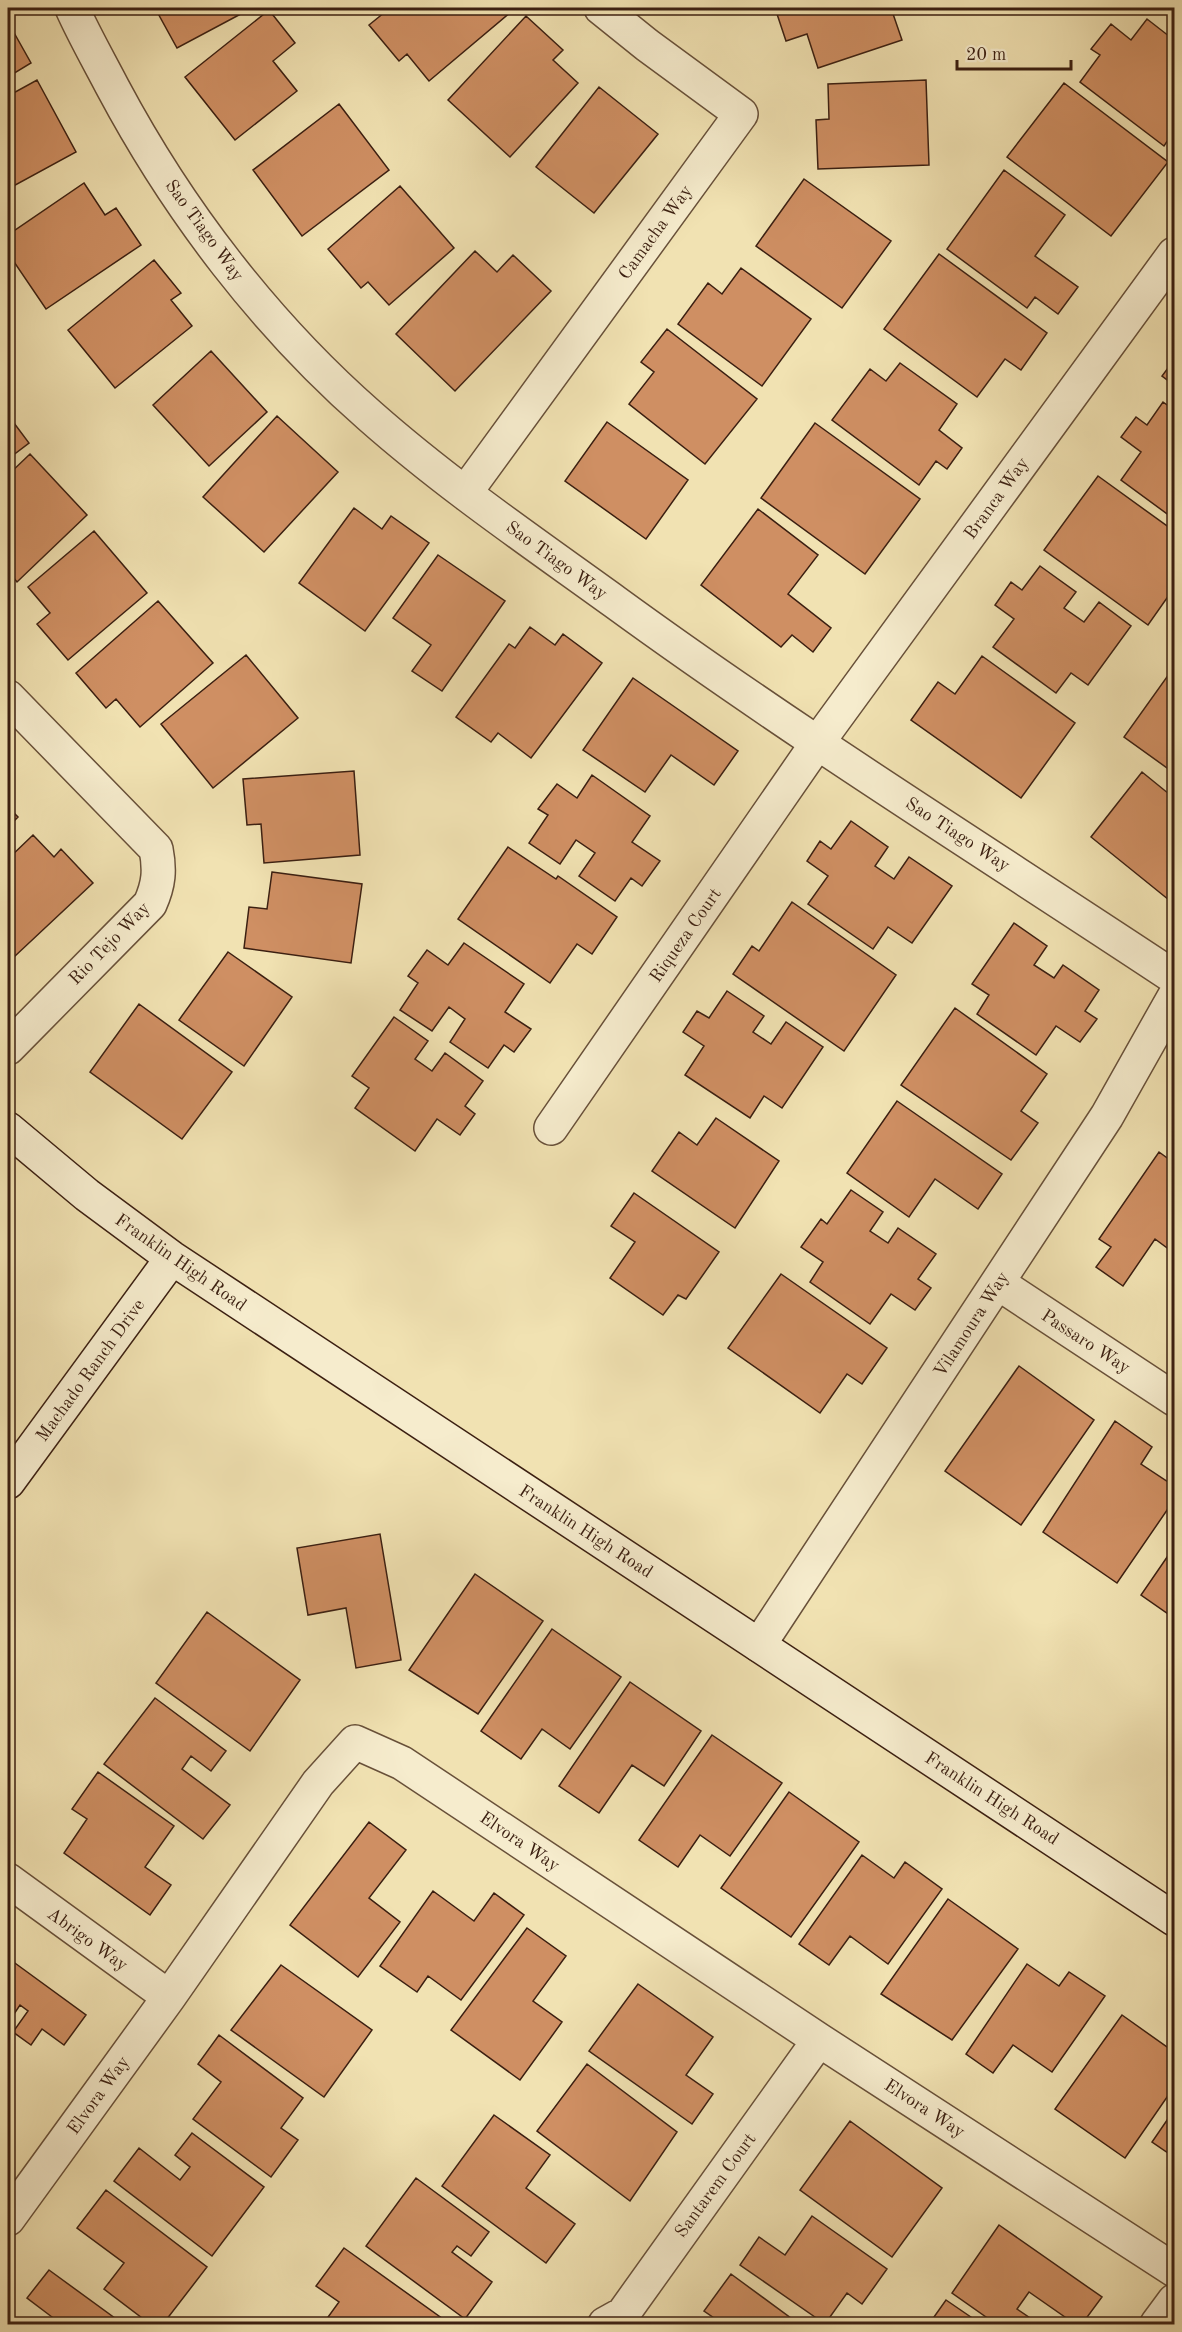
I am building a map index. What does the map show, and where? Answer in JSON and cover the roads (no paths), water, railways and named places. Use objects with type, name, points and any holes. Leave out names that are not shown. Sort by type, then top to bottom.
[{"type":"street","name":"Sao Tiago Way","points":[[72,8],[138,135],[206,236],[256,300],[311,360],[370,416],[465,492],[707,669],[1174,977]]},
{"type":"street","name":"Camacha Way","points":[[465,492],[741,114],[601,8]]},
{"type":"street","name":"Branca Way","points":[[818,742],[1174,254]]},
{"type":"street","name":"Rio Tejo Way","points":[[8,697],[156,849],[159,865],[159,884],[150,904],[8,1048]]},
{"type":"street","name":"Riqueza Court","points":[[551,1128],[818,742]]},
{"type":"street","name":"Vilamoura Way","points":[[759,1646],[1107,1116],[1174,997]]},
{"type":"street","name":"Franklin High Road","points":[[8,1129],[87,1195],[172,1258],[1174,1919]]},
{"type":"street","name":"Machado Ranch Drive","points":[[8,1482],[172,1258]]},
{"type":"street","name":"Passaro Way","points":[[998,1283],[1174,1399]]},
{"type":"street","name":"Elvora Way","points":[[8,2218],[169,1997],[318,1783],[355,1742],[402,1763],[819,2040],[1174,2270]]},
{"type":"street","name":"Abrigo Way","points":[[8,1880],[169,1997]]},
{"type":"street","name":"Santarem Court","points":[[605,2325],[623,2314],[819,2040]]},
{"type":"street","points":[[1157,2325],[1174,2301]]}]
